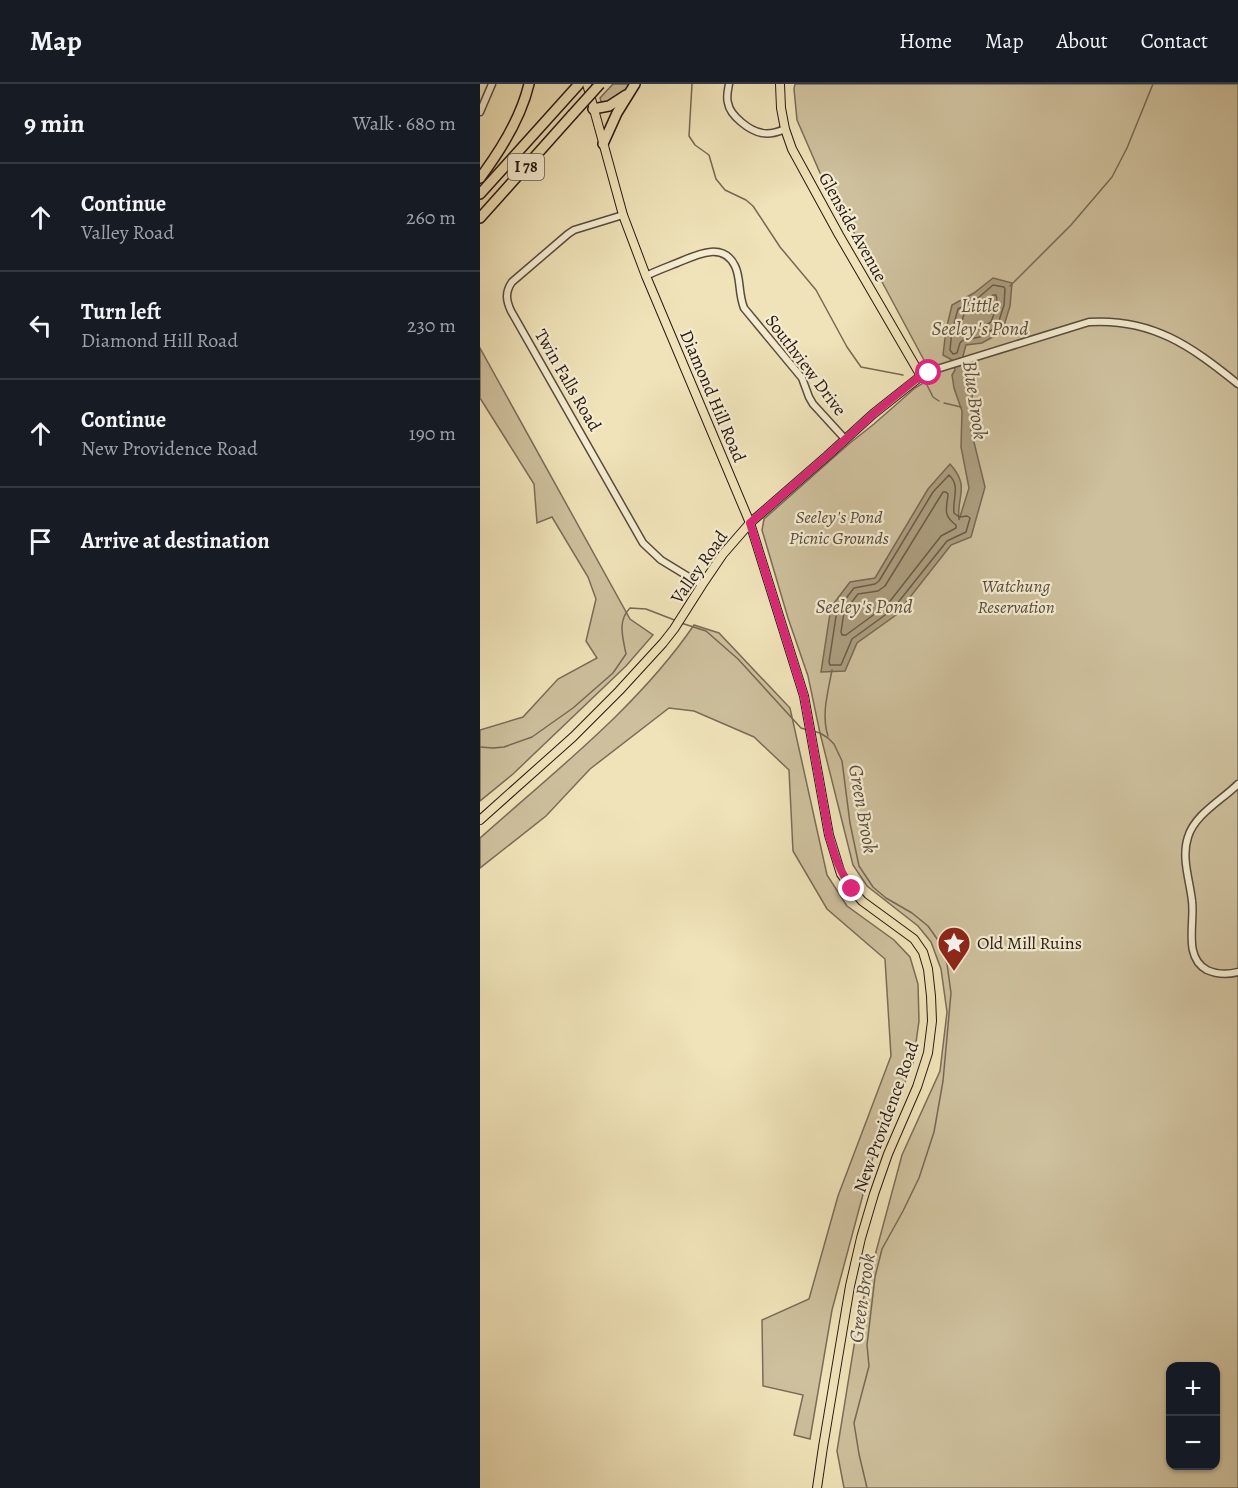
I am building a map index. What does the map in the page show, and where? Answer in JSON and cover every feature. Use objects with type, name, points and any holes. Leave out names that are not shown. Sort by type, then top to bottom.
[{"type":"highway","points":[[480,178],[503,144],[520,112],[529,84]]},
{"type":"highway","name":"I 78","points":[[480,194],[579,84]]},
{"type":"highway","name":"I 78","points":[[480,218],[600,84]]},
{"type":"highway","points":[[593,109],[613,104],[634,86]]},
{"type":"highway","points":[[603,144],[613,121],[634,86]]},
{"type":"main road","name":"Diamond Hill Road","points":[[587,84],[623,215],[646,276],[750,523],[799,681],[808,720]]},
{"type":"main road","name":"Glenside Avenue","points":[[780,84],[781,108],[792,149],[921,376]]},
{"type":"main road","name":"Valley Road","points":[[480,820],[588,721],[663,643],[723,554],[750,523],[873,414],[921,376]]},
{"type":"main road","name":"New Providence Road","points":[[808,720],[829,835],[841,874],[862,901],[918,945],[926,959],[931,986],[932,1011],[929,1046],[924,1068],[874,1194],[852,1277],[817,1488]]},
{"type":"street","points":[[480,112],[492,84]]},
{"type":"street","points":[[729,84],[728,105],[732,112],[748,126],[766,134],[785,129]]},
{"type":"street","name":"Twin Falls Road","points":[[623,215],[574,230],[568,234],[512,282],[508,287],[507,298],[511,310],[643,543],[661,560],[702,585]]},
{"type":"street","name":"Southview Drive","points":[[646,276],[702,252],[719,252],[728,257],[738,272],[740,295],[744,308],[802,378],[813,404],[845,439]]},
{"type":"street","name":"Valley Road","points":[[921,376],[1089,322],[1106,321],[1139,326],[1169,336],[1211,362],[1238,384]]},
{"type":"street","points":[[1238,784],[1196,822],[1188,836],[1185,851],[1192,904],[1192,947],[1197,960],[1203,968],[1215,974],[1229,975],[1238,972]]},
{"type":"green space","points":[[613,84],[631,84],[622,95],[602,104],[600,98]]},
{"type":"green space","name":"Watchung Reservation","points":[[795,84],[1238,84],[1238,1488],[844,1488],[837,1451],[859,1315],[902,1155],[940,1071],[947,1012],[941,969],[931,942],[918,926],[867,886],[853,865],[808,676],[762,530],[764,519],[915,388],[933,377],[820,173],[797,120]]},
{"type":"green space","points":[[480,348],[630,619],[653,635],[626,666],[513,774],[480,801],[480,730],[523,717],[558,679],[597,658],[586,641],[596,599],[588,577],[552,517],[537,523],[534,484],[480,398]]},
{"type":"green space","points":[[694,625],[719,633],[790,708],[827,875],[847,906],[894,940],[910,957],[918,984],[919,1021],[913,1064],[876,1146],[832,1310],[810,1439],[794,1435],[803,1395],[763,1386],[762,1320],[809,1299],[838,1196],[891,1056],[885,959],[827,909],[793,851],[789,770],[754,737],[694,711],[669,708],[590,769],[546,816],[480,868],[480,838],[594,738],[647,684]]},
{"type":"water","name":"Seeley's Pond","points":[[993,278],[1012,283],[1010,306],[1002,332],[982,343],[966,345],[963,356],[973,381],[971,430],[985,487],[971,537],[951,545],[896,615],[857,643],[845,671],[821,672],[831,607],[850,582],[875,578],[928,489],[950,464],[960,479],[959,520],[969,488],[961,447],[962,411],[952,375],[955,370],[952,360],[943,355],[946,330],[952,305],[974,293]]},
{"type":"waterway","points":[[692,84],[689,136],[695,145],[709,155],[716,179],[725,190],[753,206],[780,247],[816,290],[847,347],[861,367],[903,375]]},
{"type":"waterway","name":"Blue Brook","points":[[1010,286],[1071,225],[1112,177],[1127,148],[1153,84]]},
{"type":"waterway","points":[[925,381],[933,397],[939,401]]},
{"type":"waterway","points":[[944,403],[961,407]]},
{"type":"waterway","name":"Green Brook","points":[[480,747],[504,747],[532,737],[573,708],[613,673],[626,654],[622,624],[630,608],[646,609],[677,621]]},
{"type":"waterway","name":"Green Brook","points":[[681,623],[706,631],[738,659],[801,728],[808,730]]},
{"type":"waterway","name":"Blue Brook","points":[[828,736],[825,712],[832,670]]},
{"type":"waterway","name":"Green Brook","points":[[813,731],[820,733],[834,744],[842,761],[850,823],[859,866],[873,887],[928,926],[940,943],[947,964],[951,993],[943,1081],[934,1132],[919,1178],[882,1249],[875,1277],[867,1345],[869,1366],[854,1423],[867,1488]]},
{"type":"place","name":"Old Mill Ruins","points":[[954,972]]},
{"type":"route","points":[[852,889],[841,874],[835,858],[804,696],[750,523],[873,414],[915,380],[929,373]]},
{"type":"water label","name":"Little Seeley's Pond","points":[[980,316]]},
{"type":"park label","name":"Seeley's Pond Picnic Grounds","points":[[839,527]]}]
